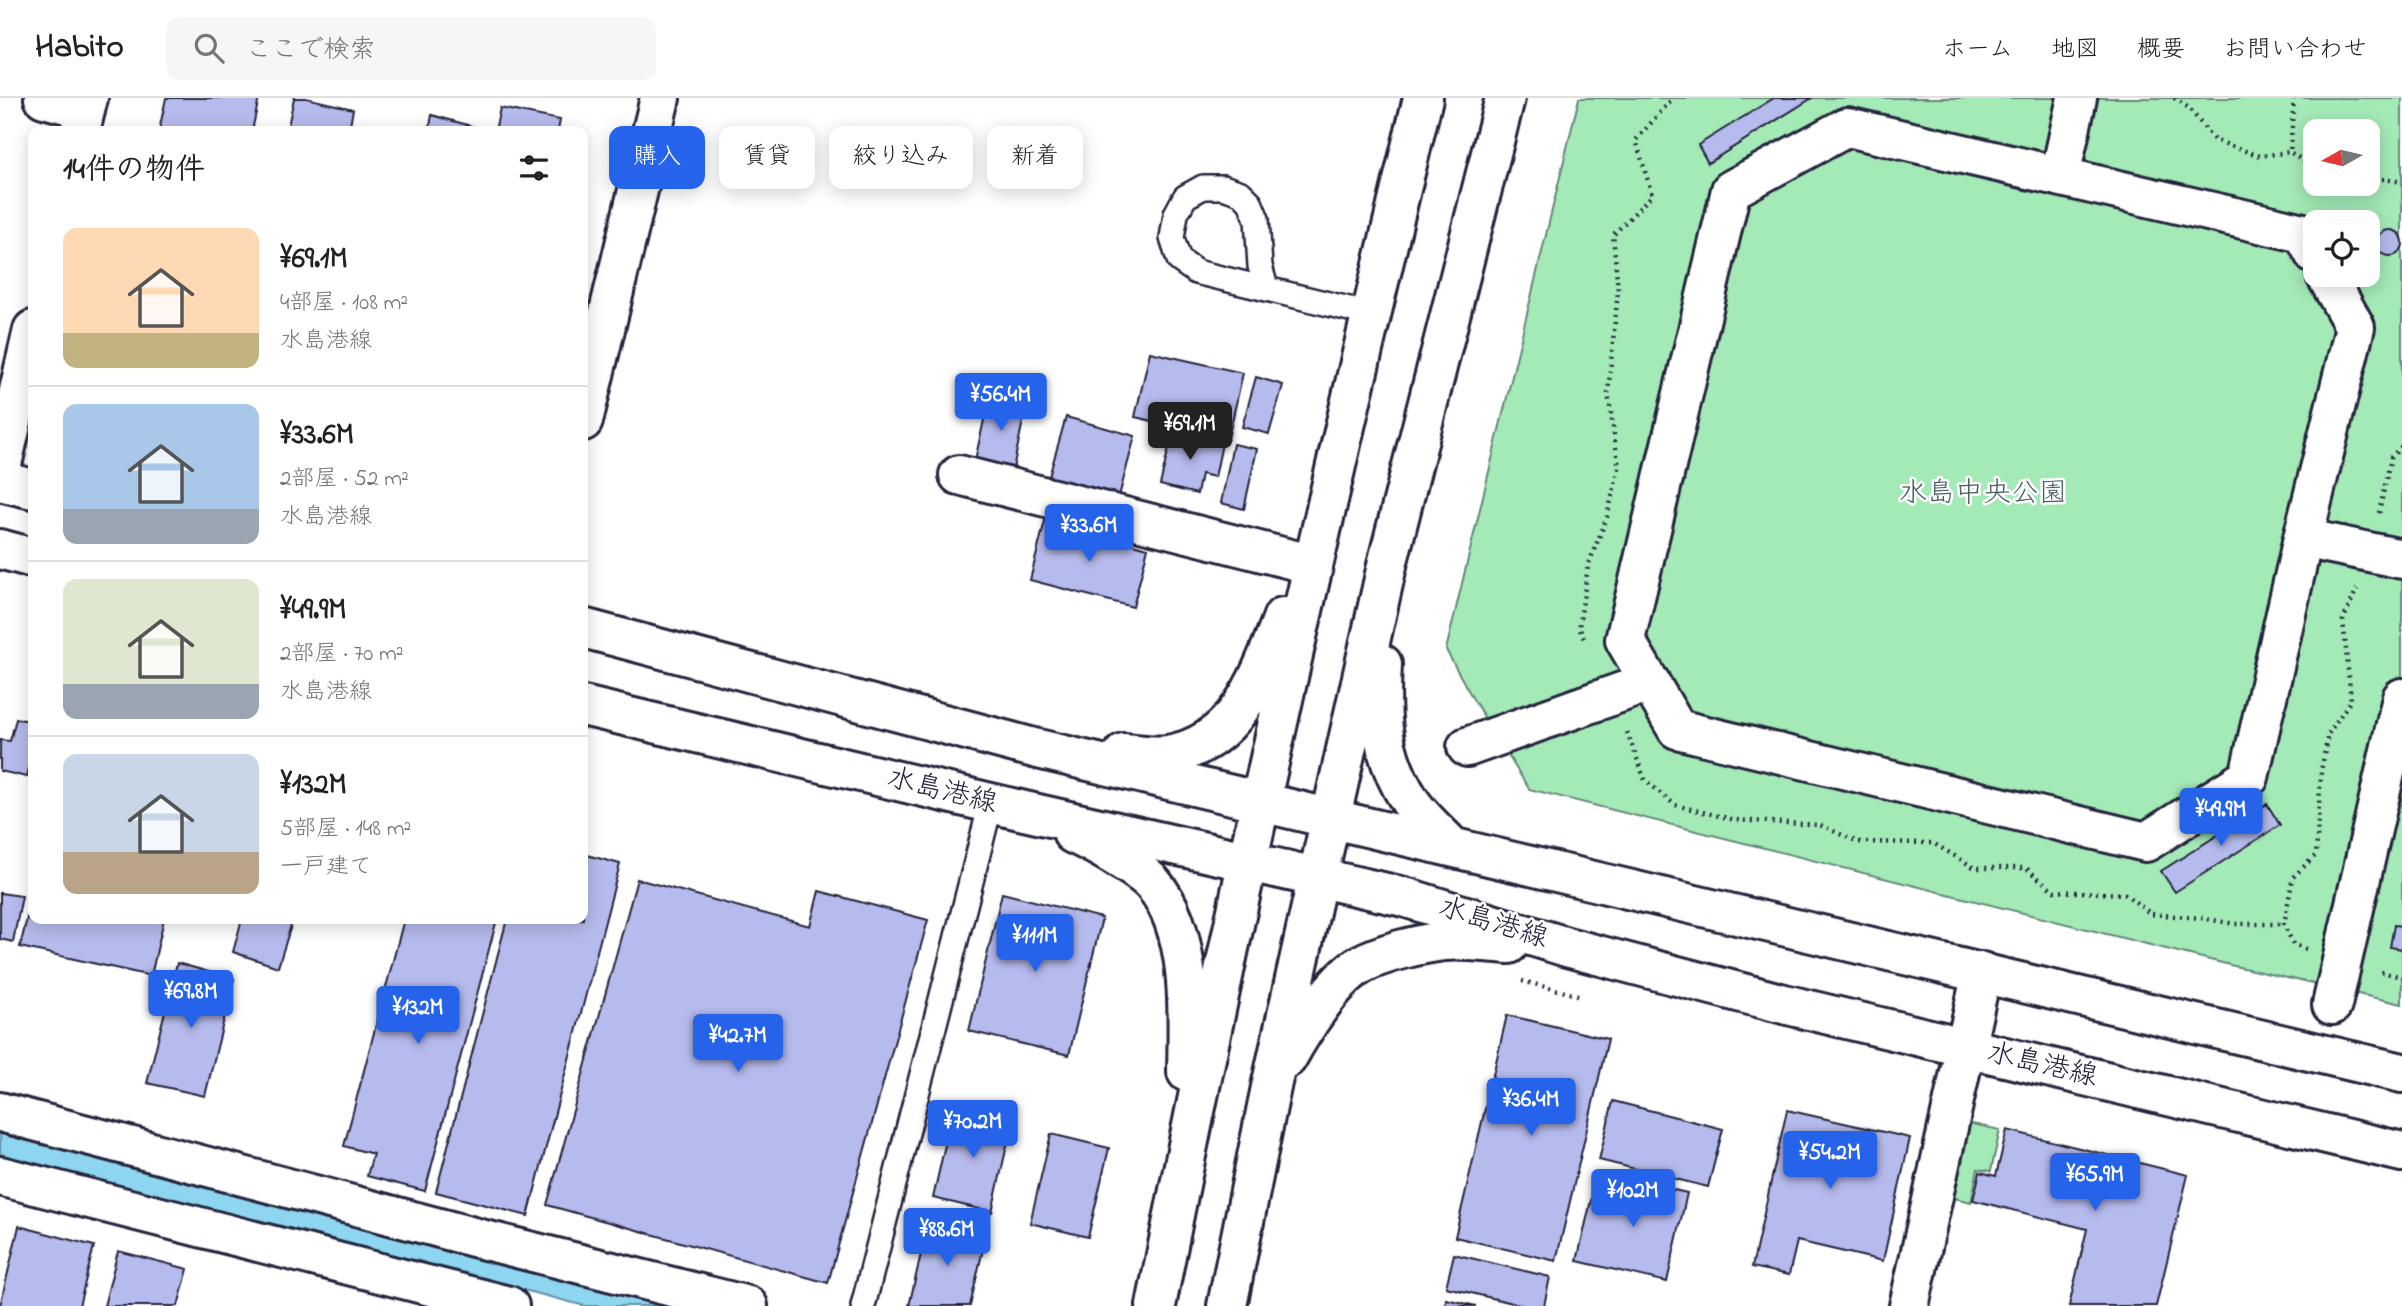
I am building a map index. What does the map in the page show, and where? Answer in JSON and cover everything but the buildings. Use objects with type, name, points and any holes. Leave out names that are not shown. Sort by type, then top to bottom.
[{"type":"street","points":[[44,98],[84,113]]},
{"type":"street","points":[[588,400],[660,98]]},
{"type":"street","points":[[1156,1306],[1312,552],[1423,98]]},
{"type":"street","points":[[1227,1306],[1271,1087],[1388,561],[1505,98]]},
{"type":"street","points":[[2060,176],[2077,98]]},
{"type":"street","points":[[2303,233],[1847,127],[1731,190],[1625,640],[1677,729],[2146,842],[2249,777],[2303,538],[2355,327],[2333,287]]},
{"type":"street","points":[[0,473],[28,352]]},
{"type":"street","points":[[959,475],[1312,552]]},
{"type":"street","points":[[0,481],[28,488]]},
{"type":"street","points":[[2303,538],[2386,556]]},
{"type":"street","points":[[0,549],[28,557]]},
{"type":"street","points":[[1034,748],[1164,755],[1200,746],[1234,717],[1260,677],[1293,592],[1312,552]]},
{"type":"street","points":[[1388,561],[1381,686],[1385,749],[1411,803],[1451,846]]},
{"type":"street","points":[[588,629],[1034,748],[2402,1073]]},
{"type":"street","points":[[1467,747],[1650,682]]},
{"type":"street","points":[[2332,1005],[2402,698]]},
{"type":"street","name":"水島港線","points":[[588,707],[1006,807],[1404,897],[1567,947],[1784,1004],[2402,1152]]},
{"type":"street","points":[[1006,807],[1078,836],[1128,866],[1154,885],[1170,914],[1180,935],[1186,980],[1187,1147]]},
{"type":"street","points":[[1271,1087],[1300,1036],[1327,998],[1363,964],[1384,954],[1445,941],[1567,947]]},
{"type":"street","points":[[1909,1306],[1982,972]]},
{"type":"street","points":[[0,1112],[474,1267],[509,1306]]},
{"type":"street","points":[[0,1176],[474,1267],[748,1306]]},
{"type":"lane","points":[[1266,288],[1260,266],[1257,219],[1250,202],[1241,193],[1223,187],[1203,187],[1185,197],[1176,214],[1172,238],[1179,260],[1196,272],[1370,314]]},
{"type":"lane","points":[[863,1306],[1006,807]]},
{"type":"path","points":[[1585,639],[1579,628],[1588,566],[1607,517],[1619,468],[1608,393],[1618,290],[1613,235],[1652,195],[1636,139],[1673,98]]},
{"type":"path","points":[[2174,98],[2189,108],[2214,140],[2260,156],[2290,152],[2303,161]]},
{"type":"path","points":[[2290,152],[2294,98]]},
{"type":"path","points":[[2380,179],[2402,182]]},
{"type":"path","points":[[2342,964],[2293,944],[2284,924],[2293,877],[2316,855],[2321,771],[2328,734],[2351,700],[2343,620],[2359,585],[2386,556],[2391,457],[2402,446]]},
{"type":"path","points":[[1611,696],[1645,780],[1675,805],[1735,820],[1820,825],[1858,842],[1933,843],[1975,868],[2026,868],[2054,891],[2125,894],[2151,914],[2235,924],[2284,924]]},
{"type":"green space","name":"水島中央公園","points":[[1579,98],[2402,98],[2402,1004],[2230,965],[1529,789],[1446,650]]},
{"type":"green space","points":[[1963,1122],[2000,1130],[1991,1171],[1978,1169],[1971,1202],[1946,1196]]},
{"type":"water","points":[[0,1131],[679,1306],[585,1306],[0,1154]]}]
